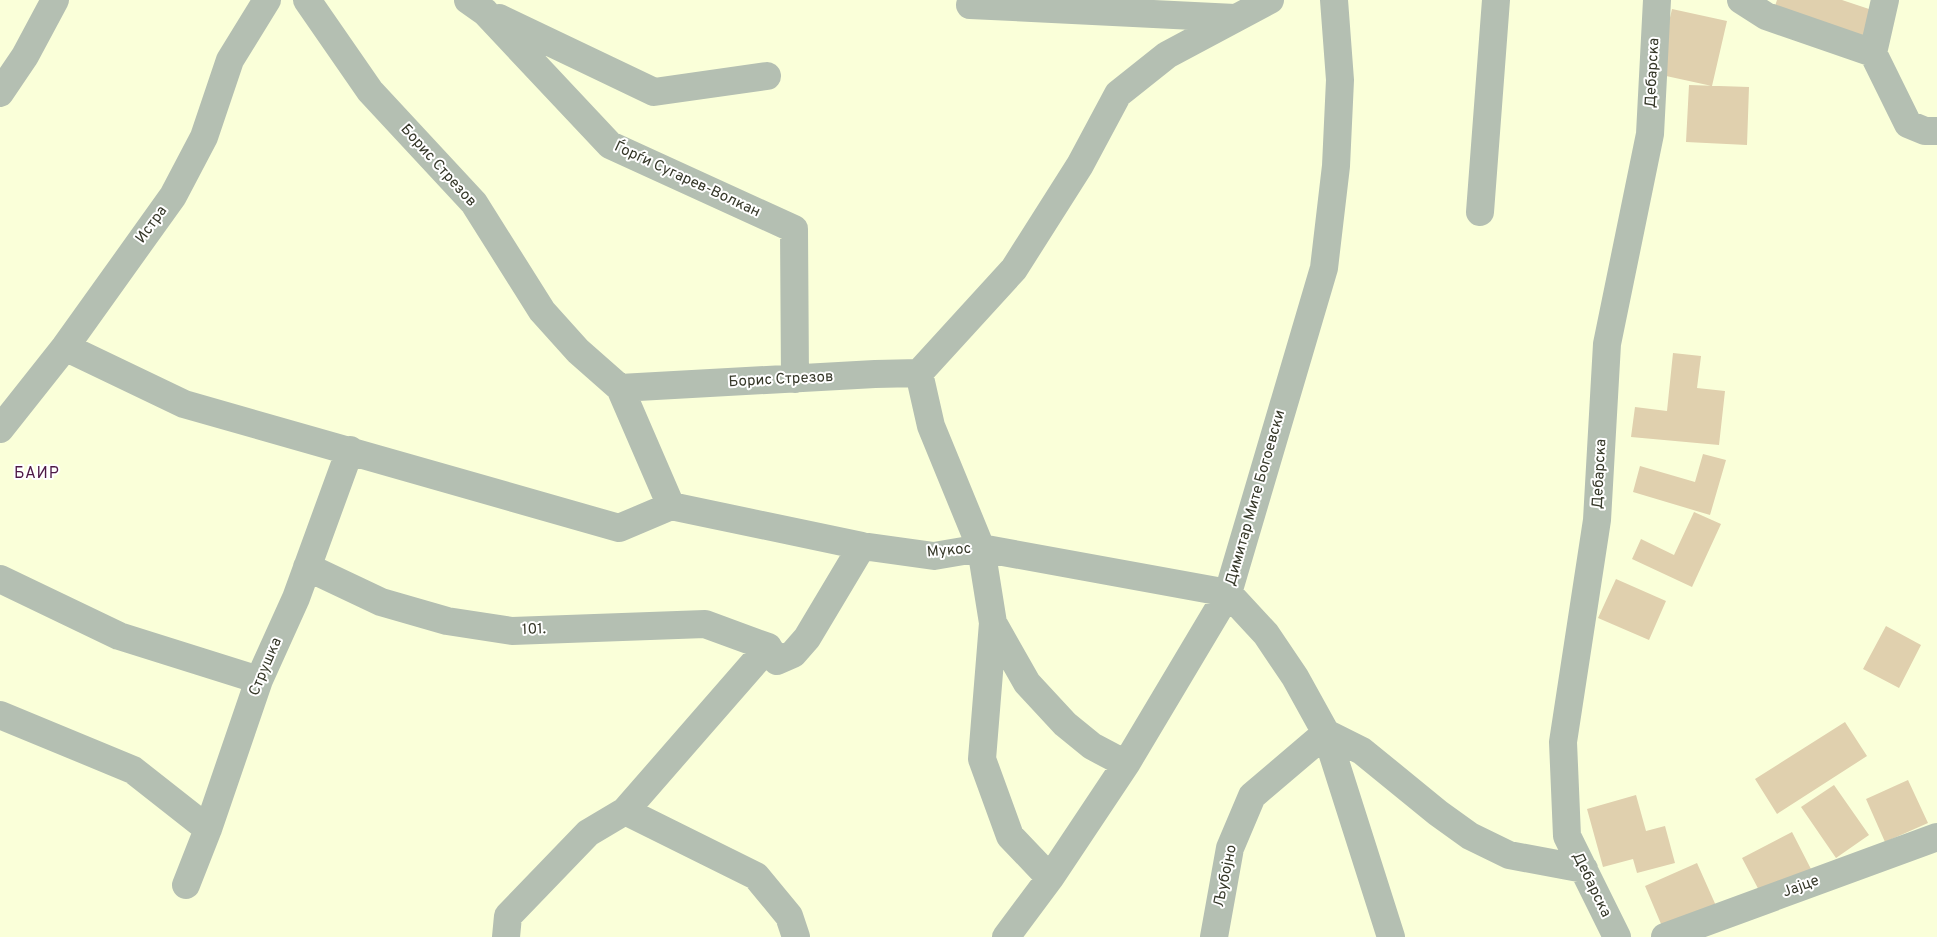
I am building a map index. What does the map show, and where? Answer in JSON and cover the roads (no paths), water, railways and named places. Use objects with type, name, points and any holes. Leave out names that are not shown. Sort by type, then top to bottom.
[{"type":"street","points":[[0,93],[25,56],[55,0]]},
{"type":"street","name":"Истра","points":[[0,429],[65,347],[173,196],[204,137],[230,60],[267,0]]},
{"type":"street","name":"Борис Стрезов","points":[[307,0],[370,91],[474,203],[542,311],[578,351],[620,388],[875,374],[919,374]]},
{"type":"street","points":[[1050,878],[1010,836],[982,759],[993,623],[982,548],[932,426],[919,374],[1014,269],[1080,165],[1118,94],[1167,54],[1270,0]]},
{"type":"street","name":"Димитар Мите Богоевски","points":[[1006,937],[1050,878],[1126,764],[1228,594],[1324,268],[1336,166],[1340,80],[1334,0]]},
{"type":"street","points":[[1480,212],[1496,0]]},
{"type":"street","name":"Дебарска","points":[[1617,937],[1567,836],[1563,742],[1597,520],[1608,344],[1650,134],[1657,0]]},
{"type":"street","points":[[1741,0],[1766,16],[1874,53]]},
{"type":"street","points":[[1885,0],[1874,53],[1908,124],[1925,131],[1937,131]]},
{"type":"street","points":[[970,5],[1237,18]]},
{"type":"street","name":"Ѓорѓи Сугарев-Волкан","points":[[477,6],[654,92],[767,76]]},
{"type":"street","name":"Ѓорѓи Сугарев-Волкан","points":[[477,6],[610,145],[794,229],[795,379]]},
{"type":"street","points":[[65,347],[184,404],[619,528],[671,506],[620,388]]},
{"type":"street","name":"Струшка","points":[[186,885],[208,829],[259,680],[296,598],[350,450]]},
{"type":"street","name":"Мукос","points":[[671,506],[862,546],[934,556],[982,548],[1228,594]]},
{"type":"street","name":"101.","points":[[307,567],[381,602],[447,621],[512,631],[704,624],[768,647],[777,661],[793,654],[807,638],[862,546]]},
{"type":"street","points":[[0,579],[120,636],[259,680]]},
{"type":"street","points":[[1228,594],[1266,634],[1294,676],[1326,732],[1392,937]]},
{"type":"street","points":[[993,623],[1027,683],[1065,724],[1092,746],[1126,764]]},
{"type":"street","points":[[506,937],[508,916],[588,833],[625,811],[768,647]]},
{"type":"street","points":[[0,715],[133,770],[208,829]]},
{"type":"street","points":[[1326,732],[1362,751],[1438,813],[1470,836],[1509,855],[1584,869]]},
{"type":"street","name":"Љубојно","points":[[1214,937],[1230,848],[1252,796],[1326,732]]},
{"type":"street","points":[[625,811],[756,876],[789,916],[796,937]]},
{"type":"street","name":"Јајце","points":[[1665,937],[1937,837]]},
{"type":"district","name":"БАИР","points":[[37,474]]}]
